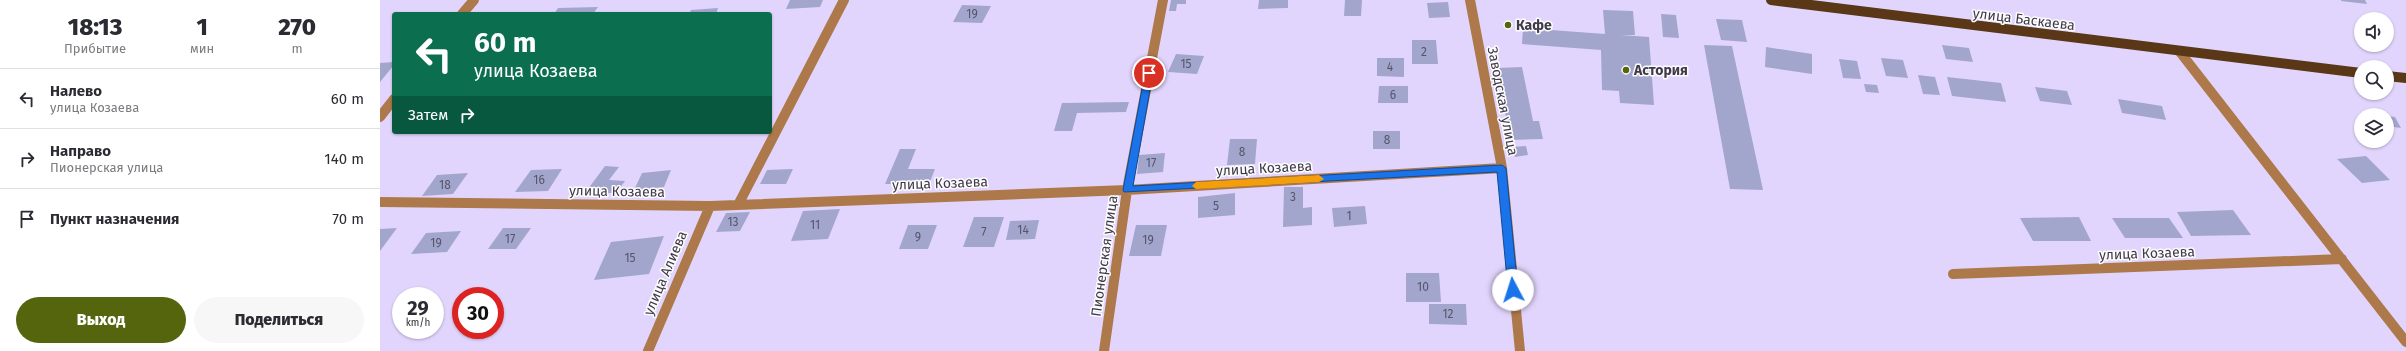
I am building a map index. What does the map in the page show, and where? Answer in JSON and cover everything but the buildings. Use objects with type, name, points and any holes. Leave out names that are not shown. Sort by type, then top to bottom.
[{"type":"main road","name":"улица Баскаева","points":[[1771,0],[2180,52],[2354,72]]},
{"type":"main road","points":[[2394,77],[2406,78]]},
{"type":"street","points":[[464,12],[474,0]]},
{"type":"street","points":[[738,205],[844,0]]},
{"type":"street","name":"Пионерская улица","points":[[1104,351],[1127,190],[1163,0]]},
{"type":"street","name":"Заводская улица","points":[[1470,0],[1502,168],[1520,351]]},
{"type":"street","points":[[2180,52],[2406,342]]},
{"type":"street","points":[[380,116],[392,101]]},
{"type":"street","name":"улица Козаева","points":[[380,202],[710,206],[1127,190],[1502,168]]},
{"type":"street","name":"улица Алиева","points":[[648,351],[710,206]]},
{"type":"street","name":"улица Козаева","points":[[1953,274],[2342,259]]},
{"type":"slow traffic","points":[[1196,186],[1319,179]]},
{"type":"place","name":"Кафе","points":[[1508,25]]},
{"type":"place","name":"Астория","points":[[1626,70]]},
{"type":"route","points":[[1149,73],[1127,190],[1502,168],[1513,290]]}]
